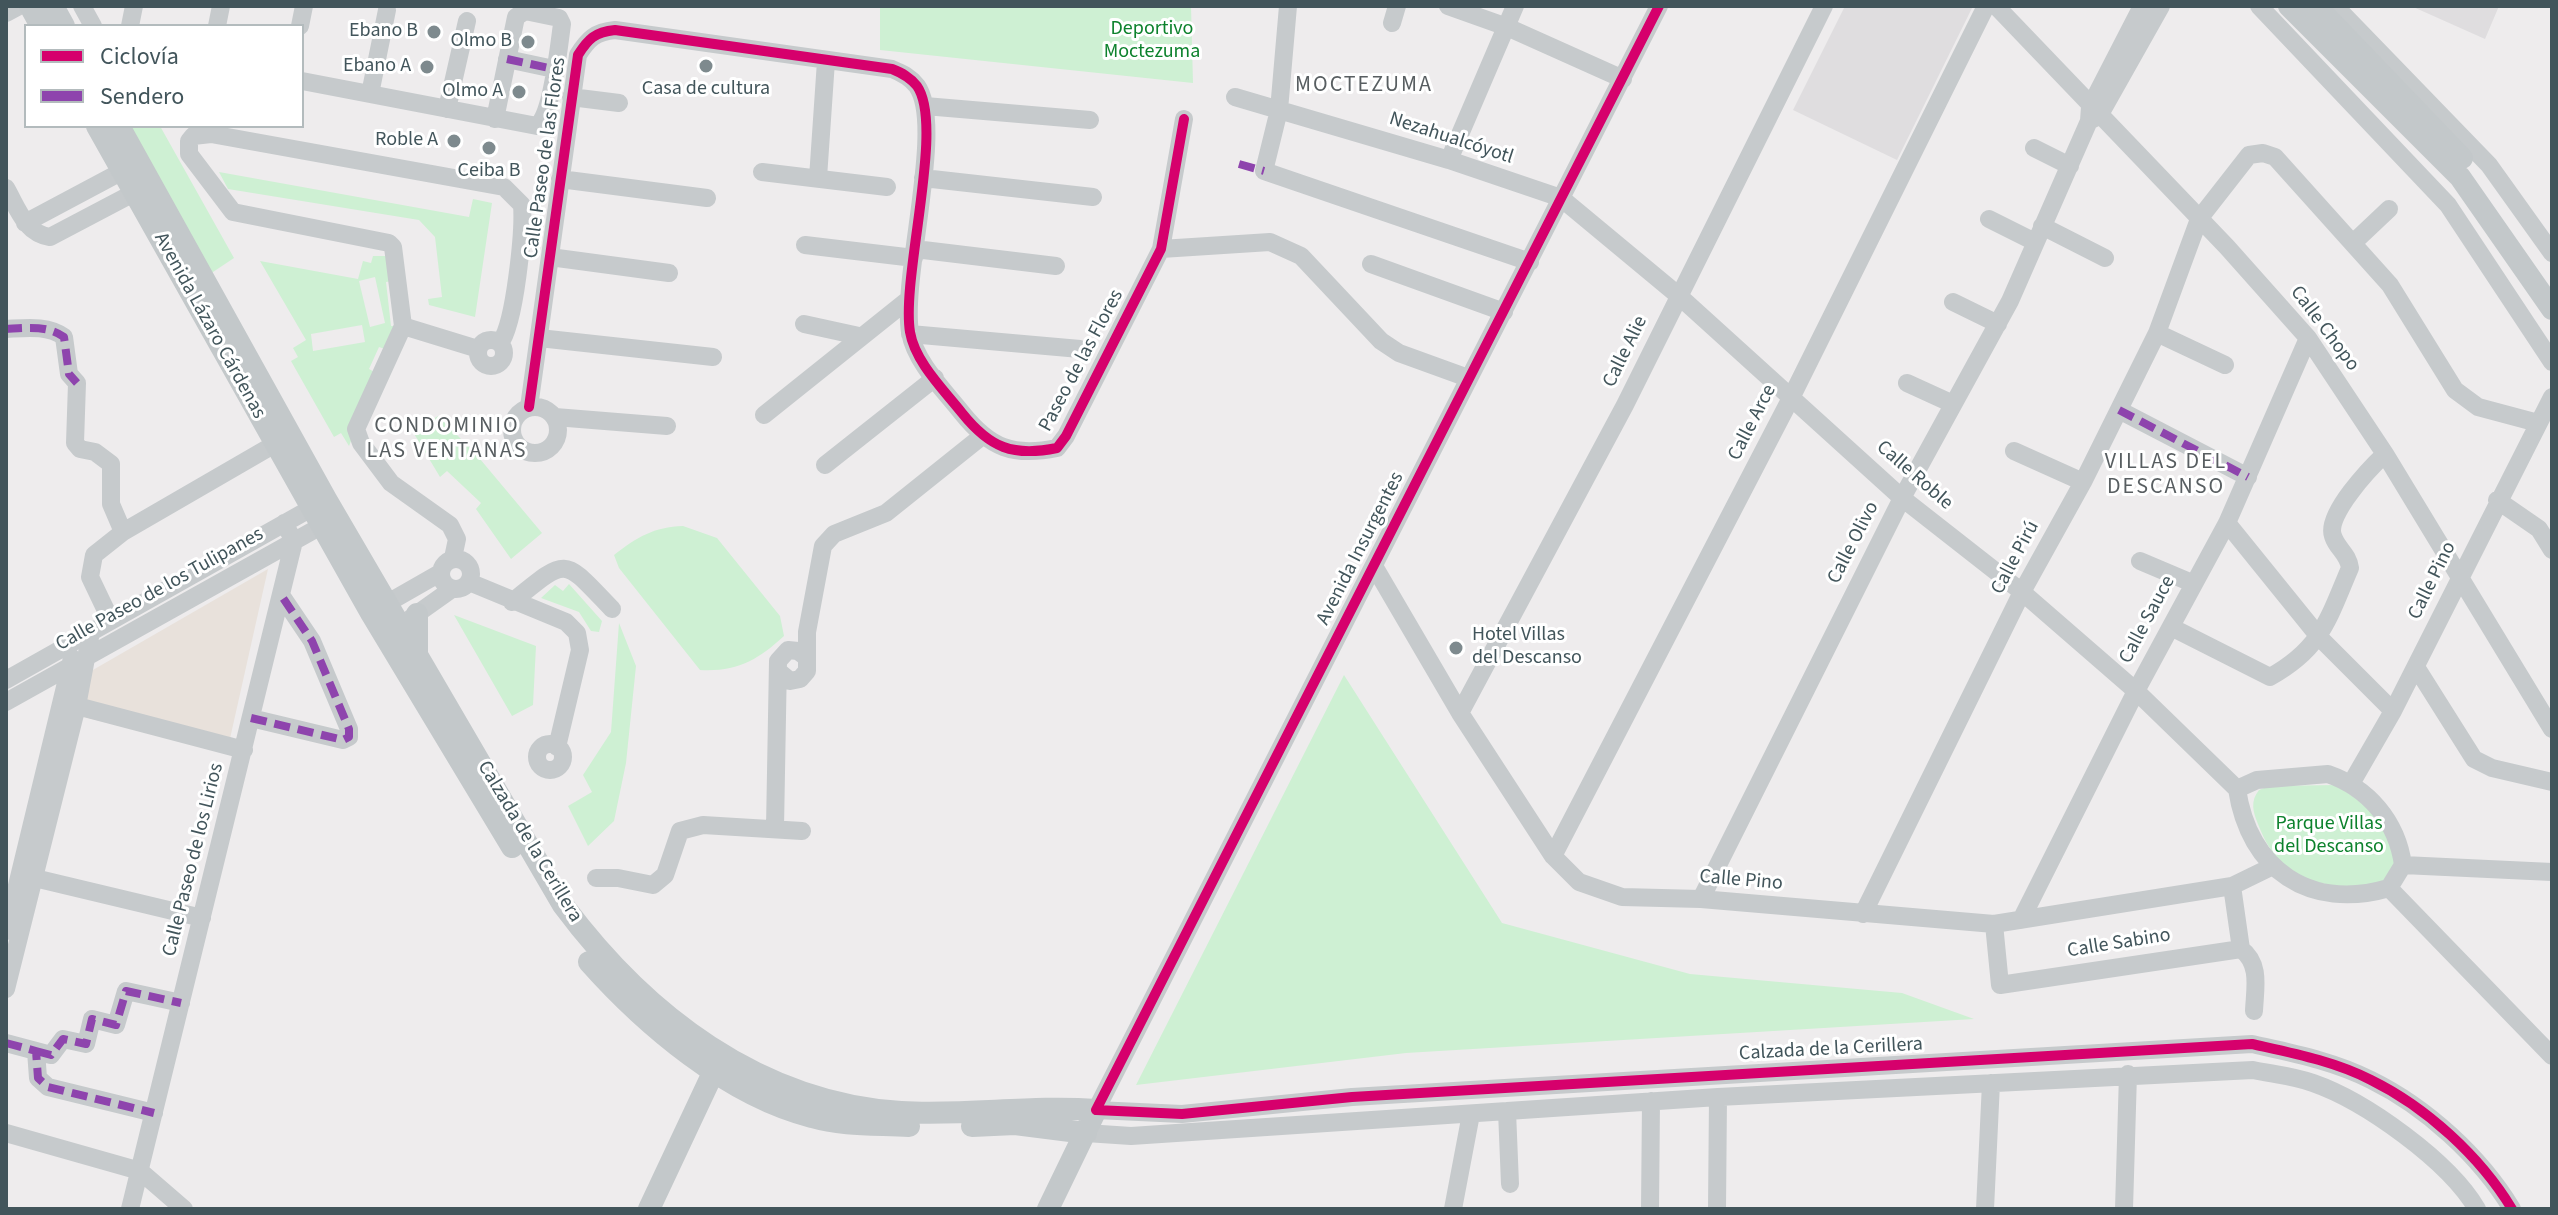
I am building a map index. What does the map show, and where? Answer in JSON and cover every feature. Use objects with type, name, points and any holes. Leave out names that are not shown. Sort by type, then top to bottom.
[{"type":"main road","points":[[30,6],[40,24]]},
{"type":"main road","points":[[53,6],[63,24]]},
{"type":"main road","points":[[2289,6],[2460,177],[2552,309]]},
{"type":"main road","points":[[2328,7],[2471,167],[2552,281]]},
{"type":"main road","name":"Avenida Lázaro Cárdenas","points":[[99,128],[130,166],[324,513]]},
{"type":"main road","name":"Avenida Lázaro Cárdenas","points":[[120,128],[130,166]]},
{"type":"main road","name":"Avenida Lázaro Cárdenas","points":[[142,188],[275,444],[324,513]]},
{"type":"main road","name":"Calzada de la Cerillera","points":[[324,513],[380,608],[401,625],[563,905],[595,948],[664,1025]]},
{"type":"main road","name":"Calzada de la Cerillera","points":[[401,625],[552,913],[618,995],[718,1062],[762,1099],[814,1118],[918,1127],[1015,1124],[1086,1133]]},
{"type":"main road","points":[[649,1209],[718,1062]]},
{"type":"main road","name":"Calzada de la Cerillera","points":[[718,1062],[816,1099],[899,1112],[1044,1106],[1096,1110]]},
{"type":"main road","name":"Avenida Insurgentes","points":[[1048,1209],[1096,1110]]},
{"type":"street","points":[[6,13],[19,6]]},
{"type":"street","points":[[82,6],[92,24]]},
{"type":"street","points":[[1288,6],[1279,110],[1264,171],[1530,262]]},
{"type":"street","points":[[1448,6],[1507,27],[1623,79]]},
{"type":"street","points":[[1449,160],[1515,6]]},
{"type":"street","name":"Avenida Insurgentes","points":[[1096,1110],[1659,6]]},
{"type":"street","name":"Calle Alie","points":[[1460,713],[1679,296],[1824,6]]},
{"type":"street","name":"Calle Arce","points":[[1553,856],[1792,396],[1986,6]]},
{"type":"street","name":"Calle Chopo","points":[[1996,6],[2093,115],[2199,219],[2308,338],[2385,454],[2552,729]]},
{"type":"street","name":"Calle Olivo","points":[[1701,899],[1902,498],[1998,324],[2142,6]]},
{"type":"street","name":"Calle Olivo","points":[[2093,115],[2161,6]]},
{"type":"street","points":[[2259,6],[2448,205],[2552,362]]},
{"type":"street","points":[[2294,40],[2328,7]]},
{"type":"street","points":[[2294,40],[2328,7]]},
{"type":"street","points":[[2328,7],[2489,165],[2552,253]]},
{"type":"street","points":[[370,94],[387,10]]},
{"type":"street","points":[[304,81],[495,119],[540,125],[562,24],[554,16],[520,13],[495,119]]},
{"type":"street","points":[[447,109],[467,21]]},
{"type":"street","name":"Calle Paseo de las Flores","points":[[529,407],[571,97],[578,55],[588,39],[601,32],[615,30],[892,69],[906,75],[918,87],[925,106]]},
{"type":"street","points":[[507,59],[554,69]]},
{"type":"street","points":[[818,178],[826,61]]},
{"type":"street","points":[[571,97],[619,103]]},
{"type":"street","name":"Nezahualcóyotl","points":[[1235,97],[1449,160],[1561,198]]},
{"type":"street","points":[[800,653],[807,632],[823,546],[834,534],[886,513],[981,437],[917,353],[910,334],[909,299],[923,178],[925,106],[1090,120]]},
{"type":"street","points":[[1184,119],[1161,249],[1270,242],[1285,247],[1301,256],[1381,341],[1399,353],[1468,378]]},
{"type":"street","points":[[380,608],[440,573],[444,564],[453,558],[457,539],[450,525],[391,483],[361,443],[356,429],[403,326],[395,253],[389,243],[233,212],[189,154],[189,141],[193,136],[211,134],[504,187],[515,194],[522,205],[524,224],[508,327],[500,343],[487,340],[478,349],[403,326]]},
{"type":"street","points":[[2034,148],[2070,166]]},
{"type":"street","name":"Calle Pirú","points":[[1863,914],[2022,592],[2083,482],[2157,333],[2199,219],[2249,155],[2263,153],[2275,157],[2353,243]]},
{"type":"street","points":[[25,223],[130,166]]},
{"type":"street","points":[[762,172],[887,187]]},
{"type":"street","points":[[923,178],[1093,197]]},
{"type":"street","points":[[560,179],[707,198]]},
{"type":"street","points":[[6,188],[25,223],[36,235],[50,237],[142,188]]},
{"type":"street","name":"Calle Roble","points":[[1561,198],[1679,296],[1902,498],[2022,592],[2136,691],[2237,789]]},
{"type":"street","points":[[2389,209],[2353,243],[2390,285],[2455,390],[2478,407],[2538,423]]},
{"type":"street","points":[[1989,219],[2105,258]]},
{"type":"street","points":[[805,245],[1056,266]]},
{"type":"street","name":"Paseo de las Flores","points":[[981,437],[1018,450],[1035,452],[1057,448],[1161,249]]},
{"type":"street","points":[[550,257],[669,273]]},
{"type":"street","points":[[1371,264],[1504,312]]},
{"type":"street","points":[[764,415],[909,299]]},
{"type":"street","points":[[1953,302],[1998,324]]},
{"type":"street","points":[[804,324],[859,336]]},
{"type":"street","points":[[6,329],[40,329],[64,337],[69,374],[77,383],[75,443],[111,464],[111,504],[123,532]]},
{"type":"street","points":[[2157,333],[2225,365]]},
{"type":"street","points":[[910,334],[1080,349]]},
{"type":"street","points":[[539,338],[713,357]]},
{"type":"street","name":"Calle Sauce","points":[[2021,920],[2192,583],[2227,523],[2308,338]]},
{"type":"street","points":[[825,465],[935,378]]},
{"type":"street","points":[[1907,383],[1953,404]]},
{"type":"street","name":"Calle Pino","points":[[2352,782],[2416,667],[2497,500],[2552,397]]},
{"type":"street","points":[[555,417],[559,432],[553,445],[540,453],[525,451],[514,440],[512,424],[521,411],[529,407],[544,408],[555,417],[667,426]]},
{"type":"street","points":[[2119,410],[2248,477]]},
{"type":"street","points":[[111,621],[90,577],[94,555],[123,532],[275,444]]},
{"type":"street","points":[[2014,451],[2083,482]]},
{"type":"street","points":[[2171,627],[2270,677],[2290,666],[2320,638],[2350,568],[2349,556],[2333,536],[2332,525],[2361,476],[2385,454]]},
{"type":"street","points":[[2497,500],[2539,529],[2552,550]]},
{"type":"street","name":"Calle Paseo de los Tulipanes","points":[[6,680],[284,523],[324,513]]},
{"type":"street","name":"Calle Paseo de los Tulipanes","points":[[6,702],[294,541],[324,513]]},
{"type":"street","points":[[284,523],[294,541]]},
{"type":"street","points":[[2227,523],[2320,638],[2393,711]]},
{"type":"street","name":"Calle Paseo de los Lirios","points":[[130,1209],[294,541]]},
{"type":"street","points":[[401,625],[461,585],[472,572],[467,563],[453,558]]},
{"type":"street","points":[[2140,561],[2192,583]]},
{"type":"street","points":[[512,602],[553,568],[563,566],[573,568],[612,609]]},
{"type":"street","name":"Calle Pino","points":[[1374,566],[1460,713],[1553,856],[1579,882],[1622,897],[1701,899],[1994,924],[2232,886],[2271,867]]},
{"type":"street","points":[[440,573],[442,580],[566,622],[577,633],[580,650],[557,747]]},
{"type":"street","points":[[251,718],[343,740],[349,737],[349,729],[312,641],[281,595]]},
{"type":"street","points":[[6,989],[27,877],[83,637]]},
{"type":"street","points":[[775,828],[783,681],[780,656],[800,653]]},
{"type":"street","points":[[783,681],[804,676],[808,666],[800,653]]},
{"type":"street","points":[[6,931],[27,877],[77,706],[79,661]]},
{"type":"street","points":[[2416,667],[2474,759],[2492,768],[2552,782]]},
{"type":"street","points":[[77,706],[244,750]]},
{"type":"street","points":[[2328,774],[2352,782],[2373,798],[2403,865],[2389,888],[2350,895],[2329,893],[2294,883],[2271,867],[2250,836],[2237,789],[2257,780],[2289,775],[2328,774]]},
{"type":"street","points":[[596,878],[618,878],[653,885],[665,875],[680,831],[703,825],[802,831]]},
{"type":"street","points":[[2403,865],[2552,872]]},
{"type":"street","points":[[27,877],[202,918]]},
{"type":"street","points":[[2232,886],[2241,949],[2251,956],[2256,968],[2254,1011]]},
{"type":"street","points":[[2389,888],[2552,1056]]},
{"type":"street","name":"Calle Sabino","points":[[1994,924],[2000,985],[2241,949]]},
{"type":"street","points":[[6,1043],[51,1055],[63,1039],[86,1044],[92,1019],[116,1025],[126,991],[181,1003]]},
{"type":"street","name":"Calzada de la Cerillera","points":[[1096,1110],[1182,1114],[1352,1097],[2252,1044],[2318,1059],[2370,1079],[2402,1098],[2465,1149],[2512,1209]]},
{"type":"street","points":[[36,1051],[38,1078],[48,1087],[154,1113]]},
{"type":"street","name":"Calzada de la Cerillera","points":[[1086,1133],[1131,1136],[1718,1097],[2253,1070],[2313,1083],[2379,1118],[2437,1160],[2477,1209]]},
{"type":"street","points":[[2124,1209],[2128,1074]]},
{"type":"street","points":[[1985,1209],[1991,1083]]},
{"type":"street","points":[[1717,1209],[1718,1097]]},
{"type":"street","points":[[1650,1209],[1651,1101]]},
{"type":"street","points":[[1507,1111],[1510,1184]]},
{"type":"street","points":[[1453,1209],[1471,1114]]},
{"type":"street","points":[[6,1133],[140,1171],[184,1209]]},
{"type":"shaded area","points":[[1845,6],[1973,6],[1897,160],[1793,110]]},
{"type":"shaded area","points":[[2411,6],[2499,6],[2485,39]]},
{"type":"shaded area","points":[[268,569],[227,752],[71,714],[79,678]]},
{"type":"green space","name":"Deportivo Moctezuma","points":[[880,6],[1191,6],[1193,83],[880,50]]},
{"type":"green space","points":[[125,128],[161,128],[234,258],[207,276]]},
{"type":"green space","points":[[219,172],[469,217],[473,199],[492,203],[475,317],[429,305],[428,299],[442,297],[435,237],[419,220],[228,189]]},
{"type":"green space","points":[[373,256],[391,256],[394,281],[386,282],[391,326],[399,326],[388,350],[379,347],[369,369],[378,374],[349,446],[341,433],[334,437],[291,361],[298,357],[293,348],[306,340],[260,261],[358,279],[363,261],[371,263]],"holes":[[[375,277],[385,323],[370,327],[359,281]],[[362,325],[365,342],[313,351],[311,334]]]},
{"type":"green space","points":[[438,416],[475,453],[542,533],[511,559],[476,509],[481,503],[447,471],[440,477],[413,432]]},
{"type":"green space","points":[[683,526],[717,538],[780,616],[784,636],[746,663],[725,669],[700,670],[619,568],[614,555],[630,543],[654,531]]},
{"type":"green space","points":[[569,584],[602,621],[599,632],[591,631],[579,612],[541,598],[555,585],[563,591]]},
{"type":"green space","points":[[454,615],[536,646],[533,705],[512,716]]},
{"type":"green space","points":[[619,623],[636,666],[626,763],[614,821],[588,846],[568,806],[592,792],[583,775],[611,732]]},
{"type":"green space","points":[[1344,675],[1502,923],[1690,974],[1902,993],[1974,1019],[1406,1053],[1136,1085]]},
{"type":"green space","name":"Parque Villas del Descanso","points":[[2337,785],[2369,808],[2398,853],[2399,862],[2379,889],[2322,883],[2291,871],[2267,844],[2258,824],[2253,807],[2259,790],[2269,786]]},
{"type":"marked path","points":[[507,59],[554,69]]},
{"type":"marked path","points":[[1239,164],[1264,171]]},
{"type":"marked path","points":[[6,329],[44,329],[64,337],[69,374],[77,383]]},
{"type":"marked path","points":[[2119,410],[2248,477]]},
{"type":"marked path","points":[[251,718],[343,740],[349,737],[349,729],[312,641],[281,595]]},
{"type":"marked path","points":[[36,1051],[51,1055],[63,1039],[86,1044],[92,1019],[116,1025],[126,991],[181,1003]]},
{"type":"marked path","points":[[6,1043],[36,1051],[38,1078],[48,1087],[154,1113]]},
{"type":"cycle path","points":[[1659,6],[1096,1110],[1182,1114],[1352,1097],[2252,1044],[2313,1058],[2392,1091],[2431,1119],[2468,1152],[2512,1209]]},
{"type":"cycle path","points":[[529,407],[578,55],[597,35],[615,30],[892,69],[914,83],[924,106],[926,133],[909,307],[913,343],[931,375],[972,425],[993,442],[1015,450],[1057,448],[1066,436],[1161,249],[1184,119]]},
{"type":"place","name":"Ebano B","points":[[434,32]]},
{"type":"place","name":"Olmo B","points":[[528,42]]},
{"type":"place","name":"Casa de cultura","points":[[706,66]]},
{"type":"place","name":"Ebano A","points":[[427,67]]},
{"type":"place","name":"Olmo A","points":[[519,92]]},
{"type":"place","name":"Roble A","points":[[454,141]]},
{"type":"place","name":"Ceiba B","points":[[489,148]]},
{"type":"place","name":"Hotel Villas del Descanso","points":[[1456,648]]},
{"type":"district","name":"MOCTEZUMA","points":[[1364,86]]},
{"type":"district","name":"CONDOMINIO LAS VENTANAS","points":[[447,440]]},
{"type":"district","name":"VILLAS DEL DESCANSO","points":[[2166,476]]}]
